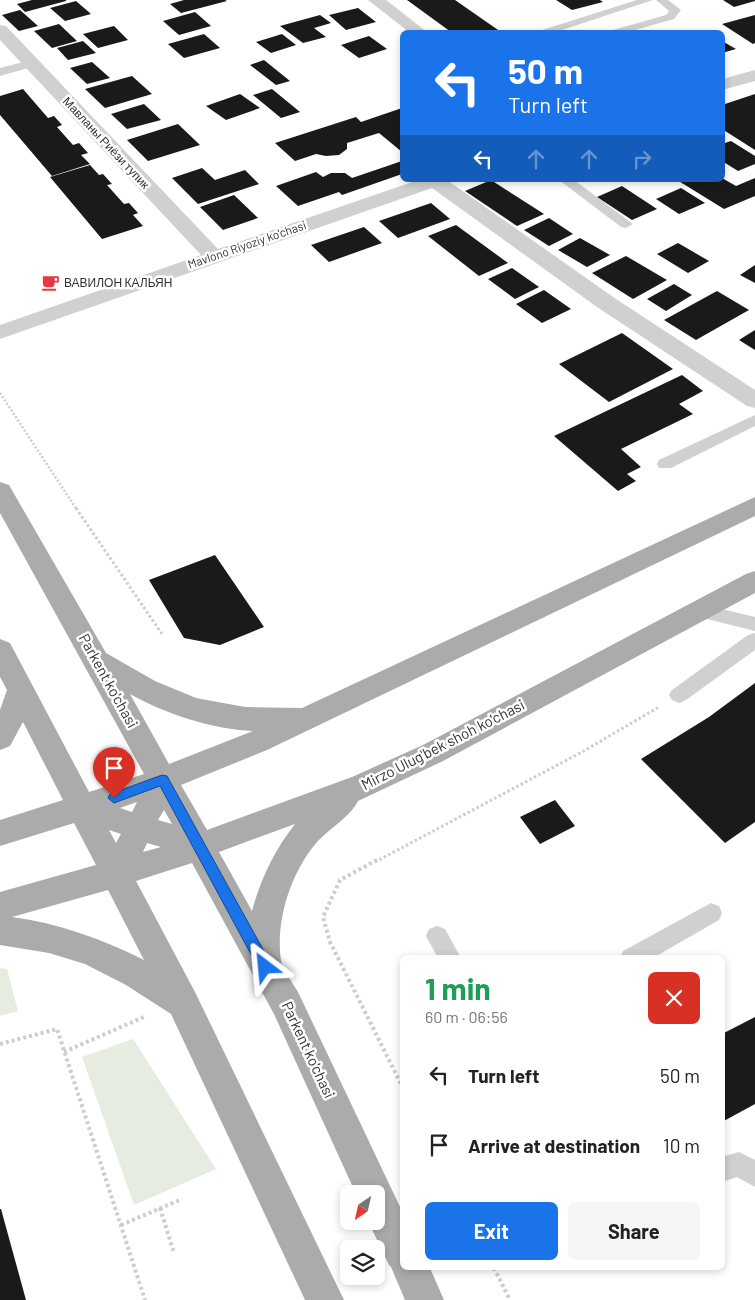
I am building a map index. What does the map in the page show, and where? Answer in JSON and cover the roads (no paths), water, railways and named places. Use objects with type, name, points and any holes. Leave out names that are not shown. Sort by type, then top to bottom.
[{"type":"main road","name":"Parkent ko'chasi","points":[[0,491],[96,659],[286,1004],[371,1185]]},
{"type":"main road","points":[[0,833],[82,808],[162,780],[257,742],[316,716],[755,506]]},
{"type":"main road","name":"Mirzo Ulug'bek shoh ko'chasi","points":[[0,906],[116,875],[200,847],[362,786],[433,753],[697,610],[755,581]]},
{"type":"main road","points":[[0,650],[183,1003],[325,1300]]},
{"type":"main road","points":[[96,659],[148,692],[200,712],[260,720],[316,716]]},
{"type":"main road","points":[[0,738],[13,714],[21,690]]},
{"type":"main road","points":[[116,875],[162,780]]},
{"type":"main road","points":[[265,967],[264,939],[266,914],[280,869],[294,847],[312,826],[362,786]]},
{"type":"main road","points":[[82,808],[200,847]]},
{"type":"main road","points":[[0,930],[47,937],[105,955],[152,981],[183,1003]]},
{"type":"main road","name":"Parkent ko'chasi","points":[[385,1215],[400,1248]]},
{"type":"main road","points":[[411,1270],[425,1300]]},
{"type":"street","points":[[376,0],[416,30]]},
{"type":"street","name":"Мавланы Риёзи тупик","points":[[0,30],[212,256]]},
{"type":"street","points":[[725,84],[755,75]]},
{"type":"street","name":"Mavlono Riyoziy ko'chasi","points":[[0,332],[212,256],[433,182]]},
{"type":"street","points":[[437,182],[605,302],[755,401]]},
{"type":"lane","points":[[552,30],[648,0]]},
{"type":"lane","points":[[625,30],[670,17],[675,10],[661,0]]},
{"type":"lane","points":[[0,72],[31,64]]},
{"type":"lane","points":[[569,182],[626,224]]},
{"type":"lane","points":[[665,464],[755,420]]},
{"type":"lane","points":[[697,610],[755,624]]},
{"type":"lane","points":[[679,695],[755,640]]},
{"type":"lane","points":[[636,955],[711,913]]},
{"type":"lane","points":[[437,936],[448,955]]},
{"type":"lane","points":[[725,1169],[739,1164],[752,1170],[755,1174]]},
{"type":"place","name":"ВАВИЛОН КАЛЬЯН","points":[[50,283]]}]
